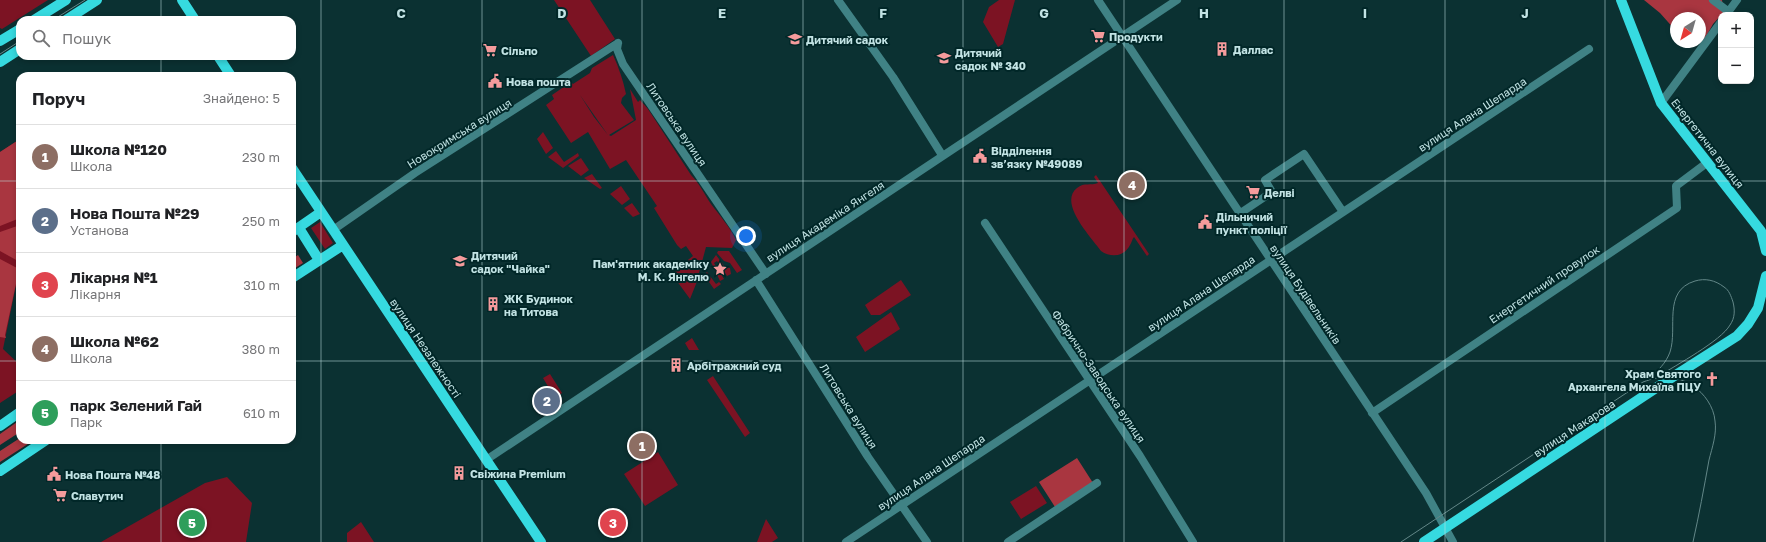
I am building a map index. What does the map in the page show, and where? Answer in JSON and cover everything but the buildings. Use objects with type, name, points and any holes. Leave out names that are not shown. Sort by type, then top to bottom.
[{"type":"main road","points":[[40,16],[66,0]]},
{"type":"main road","points":[[72,16],[97,0]]},
{"type":"main road","points":[[182,0],[192,16]]},
{"type":"main road","name":"Енергетична вулиця","points":[[1621,0],[1660,103],[1761,231],[1766,251]]},
{"type":"main road","points":[[0,42],[16,32]]},
{"type":"main road","points":[[0,62],[16,52]]},
{"type":"main road","points":[[221,60],[228,72]]},
{"type":"main road","name":"вулиця Незалежності","points":[[296,174],[540,542]]},
{"type":"main road","points":[[296,229],[321,212]]},
{"type":"main road","points":[[296,231],[319,260]]},
{"type":"main road","points":[[296,275],[343,245]]},
{"type":"main road","name":"вулиця Макарова","points":[[1424,542],[1737,336],[1748,324],[1758,308],[1766,276]]},
{"type":"main road","points":[[0,426],[16,415]]},
{"type":"main road","points":[[0,470],[40,444]]},
{"type":"street","points":[[838,0],[893,77],[942,155]]},
{"type":"street","name":"вулиця Будівельників","points":[[1098,0],[1426,494],[1453,542]]},
{"type":"street","name":"вулиця Академіка Янгеля","points":[[486,460],[1177,0]]},
{"type":"street","points":[[1713,0],[1726,12]]},
{"type":"street","points":[[1728,12],[1737,0]]},
{"type":"street","points":[[1660,103],[1718,26]]},
{"type":"street","name":"Новокримська вулиця","points":[[333,230],[415,174],[618,43]]},
{"type":"street","name":"Литовська вулиця","points":[[618,43],[619,56],[623,64],[766,274]]},
{"type":"street","name":"вулиця Алана Шепарда","points":[[846,542],[1589,49]]},
{"type":"street","points":[[1239,214],[1272,192],[1265,180],[1304,154],[1343,212]]},
{"type":"street","name":"Енергетичний провулок","points":[[1372,413],[1677,208],[1676,186],[1708,162]]},
{"type":"street","name":"Фабрично-Заводська вулиця","points":[[985,223],[1140,456],[1193,542]]},
{"type":"street","name":"Литовська вулиця","points":[[756,280],[900,506],[927,542]]},
{"type":"street","points":[[1008,542],[1097,483]]},
{"type":"shaded area","points":[[0,0],[48,0],[23,16],[16,16],[16,20],[2,29],[0,28]]},
{"type":"shaded area","points":[[554,0],[590,0],[615,39],[591,56]]},
{"type":"shaded area","points":[[999,0],[1015,0],[1003,44],[998,47],[983,22],[989,7]]},
{"type":"shaded area","points":[[1644,0],[1722,0],[1724,12],[1718,12],[1718,19],[1706,36],[1706,12],[1670,12],[1670,24],[1660,13]]},
{"type":"shaded area","points":[[613,55],[621,74],[626,94],[622,98],[621,103],[634,120],[609,135],[611,136],[636,120],[630,89],[638,102],[640,100],[648,109],[691,175],[734,235],[736,240],[732,248],[706,247],[696,284],[690,299],[671,273],[693,256],[686,246],[681,249],[677,245],[654,208],[657,206],[626,160],[610,169],[588,132],[571,143],[546,105],[554,99],[552,95],[571,82],[573,84],[590,73],[592,68]],"holes":[[[580,95],[608,135],[594,117]]]},
{"type":"shaded area","points":[[543,132],[553,148],[546,154],[537,139]]},
{"type":"shaded area","points":[[16,142],[16,285],[3,349],[16,361],[16,393],[0,403],[0,152]]},
{"type":"shaded area","points":[[16,142],[16,220],[0,226],[0,152]]},
{"type":"shaded area","points":[[556,151],[564,162],[578,153],[579,156],[563,168],[548,157]]},
{"type":"shaded area","points":[[581,158],[589,170],[581,176],[568,166]]},
{"type":"shaded area","points":[[592,174],[602,188],[600,189],[584,178]]},
{"type":"shaded area","points":[[1096,175],[1149,254],[1147,256],[1134,237],[1131,244],[1121,254],[1109,255],[1101,251],[1078,220],[1071,202],[1072,194],[1080,186],[1098,183],[1094,177]]},
{"type":"shaded area","points":[[621,186],[630,199],[622,205],[610,194]]},
{"type":"shaded area","points":[[632,203],[640,214],[633,217],[624,208]]},
{"type":"shaded area","points":[[320,222],[333,243],[325,249],[311,228]]},
{"type":"shaded area","points":[[16,226],[16,260],[0,251],[0,232]]},
{"type":"shaded area","points":[[718,251],[729,251],[742,270],[737,273],[730,263],[724,261],[717,253]]},
{"type":"shaded area","points":[[298,255],[303,263],[296,267],[296,256]]},
{"type":"shaded area","points":[[716,255],[725,267],[730,268],[731,274],[727,276],[717,261],[714,263],[724,279],[720,281],[711,262]]},
{"type":"shaded area","points":[[0,259],[16,267],[16,284],[5,335],[6,338],[0,337]]},
{"type":"shaded area","points":[[707,272],[716,284],[719,282],[721,284],[714,289],[704,275]]},
{"type":"shaded area","points":[[901,280],[911,295],[880,315],[871,315],[865,305]]},
{"type":"shaded area","points":[[891,312],[900,329],[865,352],[856,337]]},
{"type":"shaded area","points":[[692,338],[699,350],[689,350],[685,343]]},
{"type":"shaded area","points":[[550,374],[562,393],[555,398],[543,378]]},
{"type":"shaded area","points":[[713,376],[750,433],[745,437],[707,380]]},
{"type":"shaded area","points":[[16,423],[16,435],[0,445],[0,434]]},
{"type":"shaded area","points":[[16,441],[16,444],[28,444],[0,462],[0,451]]},
{"type":"shaded area","points":[[658,452],[678,485],[645,506],[624,474]]},
{"type":"shaded area","points":[[1077,458],[1093,483],[1055,507],[1039,482]]},
{"type":"shaded area","points":[[227,477],[252,503],[246,542],[101,542],[205,483]]},
{"type":"shaded area","points":[[1036,486],[1047,503],[1021,519],[1010,502]]},
{"type":"shaded area","points":[[766,519],[778,538],[772,542],[757,542]]},
{"type":"shaded area","points":[[361,522],[374,542],[347,542],[347,533]]},
{"type":"tram line","points":[[59,16],[85,0]]},
{"type":"tram line","points":[[0,54],[16,44]]},
{"type":"tram line","points":[[1649,378],[1656,373],[1670,352],[1672,342],[1673,311],[1678,293],[1685,286],[1695,281],[1702,280],[1714,281],[1726,288],[1731,295],[1734,308],[1734,317],[1730,325],[1718,338],[1659,376]]},
{"type":"tram line","points":[[1401,542],[1643,382],[1663,377],[1675,378],[1687,382],[1701,392],[1713,411],[1715,421],[1714,441],[1693,542]]},
{"type":"place","name":"Продукти","points":[[1098,36]]},
{"type":"place","name":"Дитячий садок","points":[[795,39]]},
{"type":"place","name":"Даллас","points":[[1222,49]]},
{"type":"place","name":"Сільпо","points":[[490,50]]},
{"type":"place","name":"Дитячий садок № 340","points":[[944,58]]},
{"type":"place","name":"Нова пошта","points":[[495,81]]},
{"type":"place","name":"Відділення зв’язку №49089","points":[[980,156]]},
{"type":"place","name":"Школа №62","points":[[1132,185]]},
{"type":"place","name":"Делві","points":[[1253,192]]},
{"type":"place","name":"Дільничий пункт поліції","points":[[1205,222]]},
{"type":"place","name":"Дитячий садок \"Чайка\"","points":[[460,261]]},
{"type":"place","name":"Пам'ятник академіку М. К. Янгелю","points":[[720,269]]},
{"type":"place","name":"ЖК Будинок на Титова","points":[[493,304]]},
{"type":"place","name":"Арбітражний суд","points":[[676,365]]},
{"type":"place","name":"Храм Святого Архангела Михаїла ПЦУ","points":[[1712,379]]},
{"type":"place","name":"Нова Пошта №29","points":[[547,401]]},
{"type":"place","name":"Школа №120","points":[[642,446]]},
{"type":"place","name":"Свіжина Premium","points":[[459,473]]},
{"type":"place","name":"Нова Пошта №48","points":[[54,474]]},
{"type":"place","name":"Славутич","points":[[60,495]]},
{"type":"place","name":"парк Зелений Гай","points":[[192,523]]},
{"type":"place","name":"Лікарня №1","points":[[613,523]]}]
